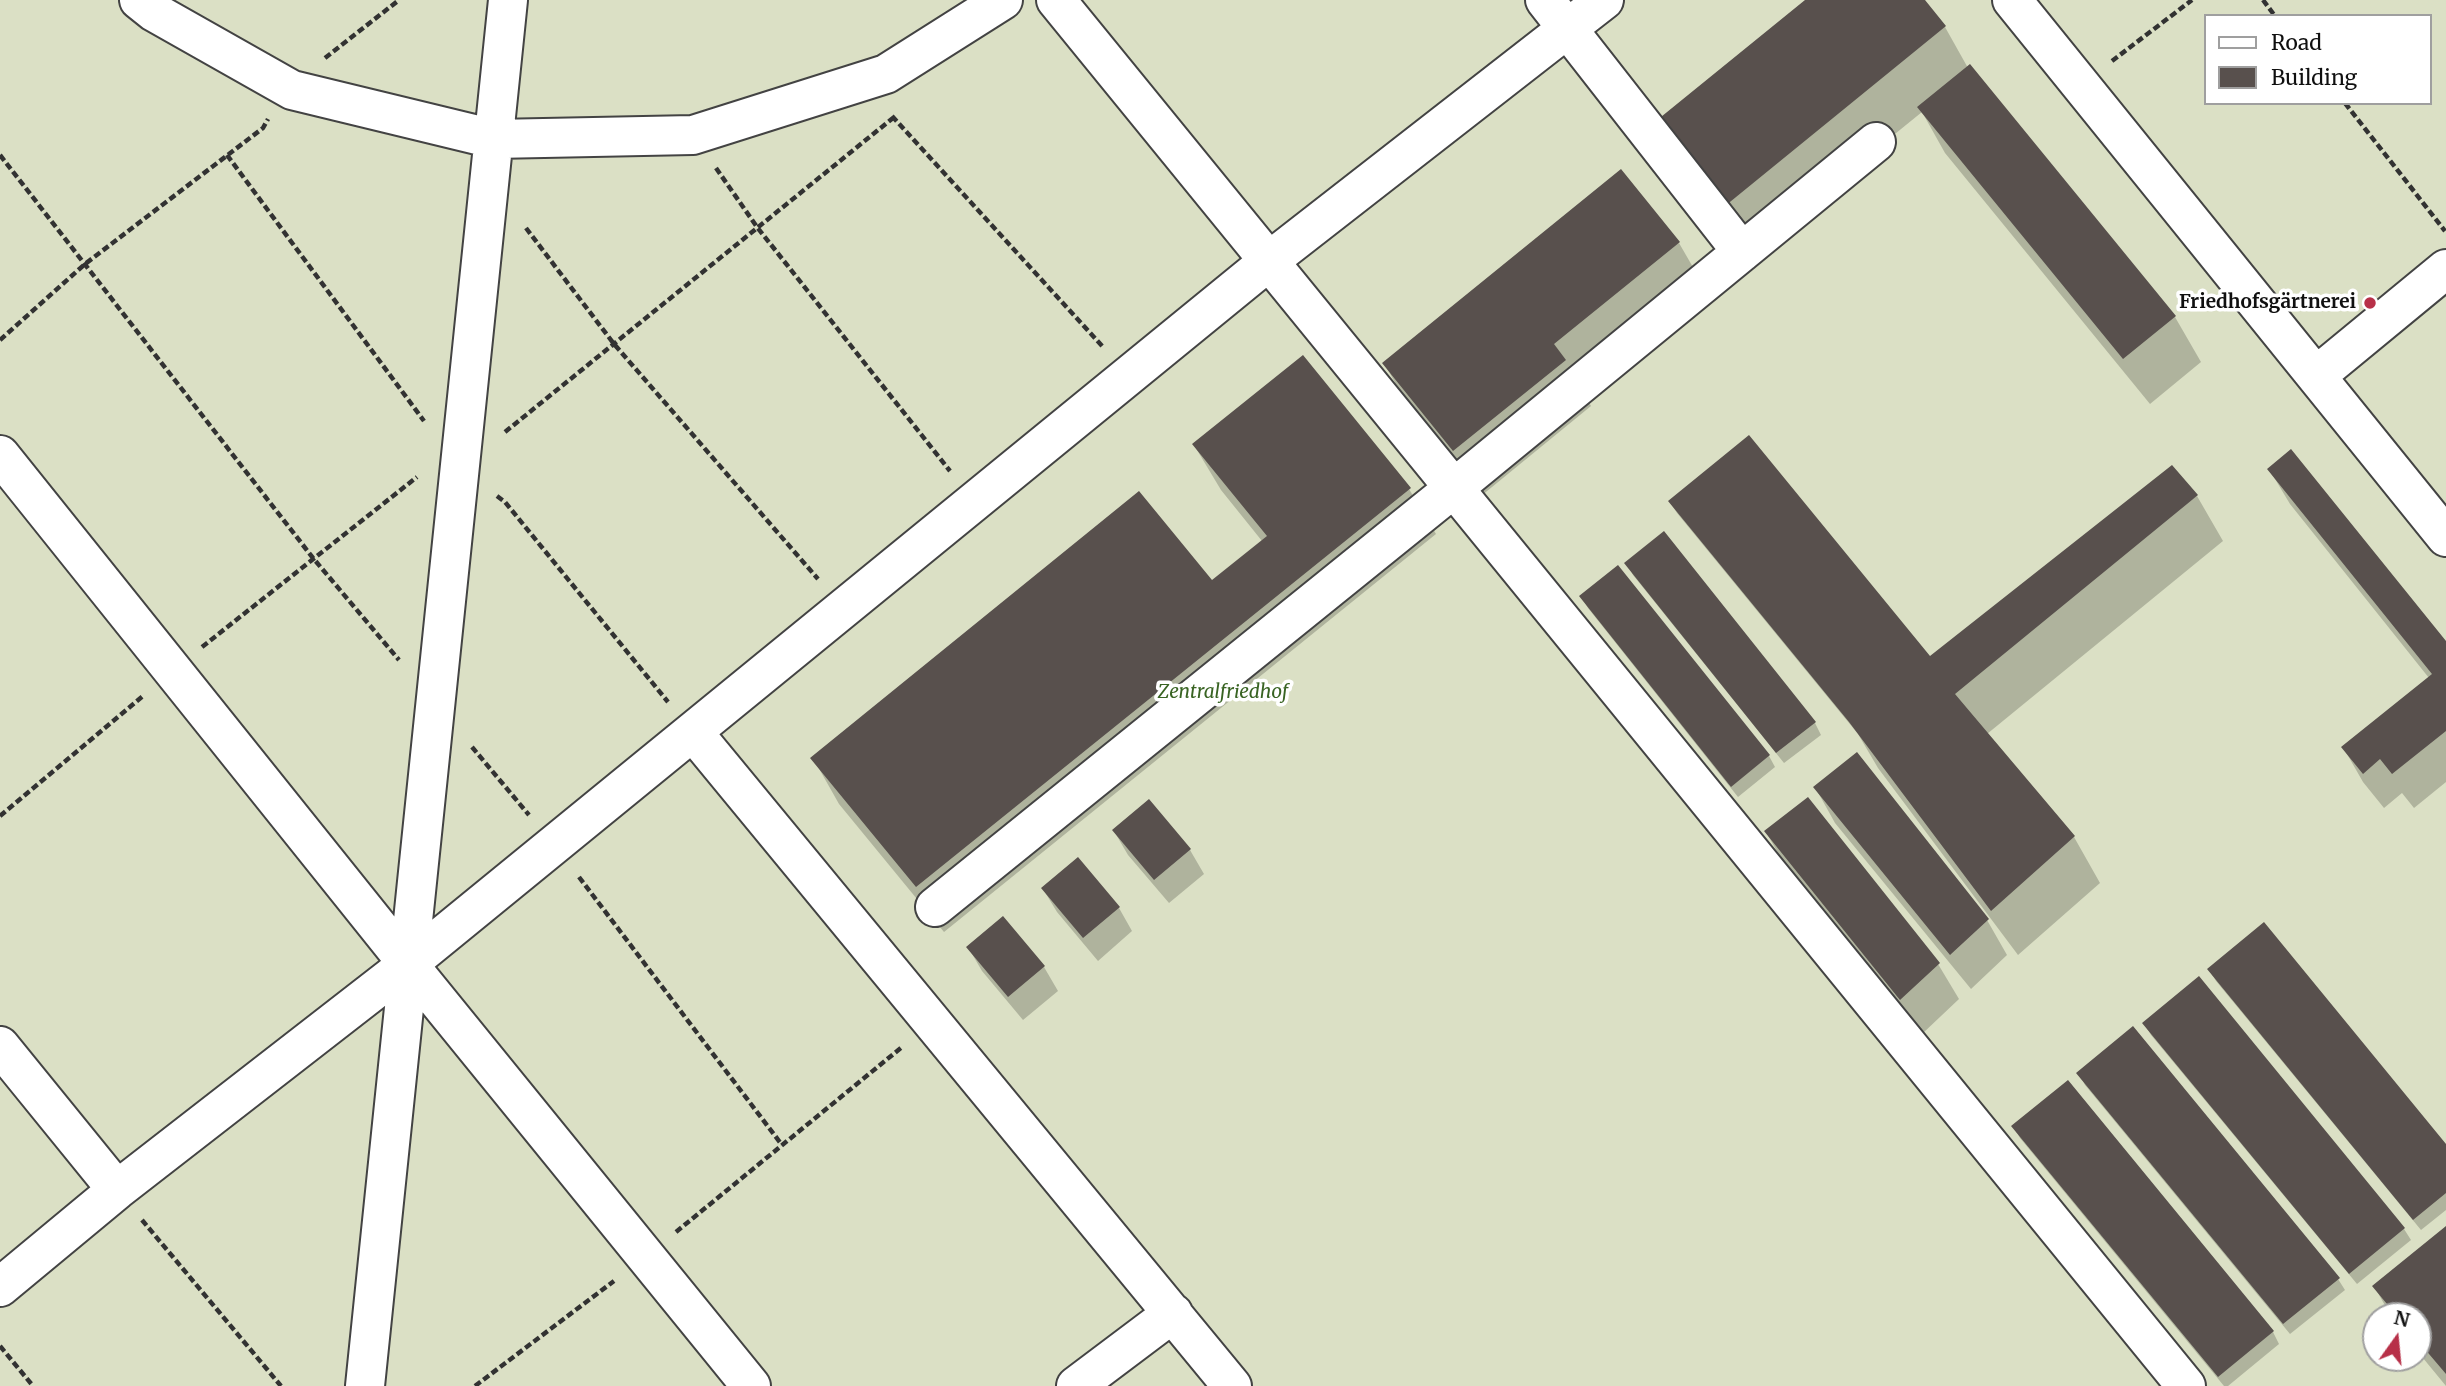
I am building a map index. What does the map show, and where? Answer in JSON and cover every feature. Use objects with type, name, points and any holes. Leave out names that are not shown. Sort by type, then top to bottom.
[{"type":"lane","points":[[139,0],[154,12],[288,87],[494,139],[692,135],[886,74],[1003,0]]},
{"type":"lane","points":[[365,1386],[508,0]]},
{"type":"lane","points":[[1056,0],[2186,1386]]},
{"type":"lane","points":[[1545,0],[1742,252]]},
{"type":"lane","points":[[0,1287],[117,1190],[408,964],[1269,261],[1605,0]]},
{"type":"lane","points":[[2012,0],[2446,537]]},
{"type":"lane","points":[[935,907],[1454,488],[1876,142]]},
{"type":"lane","points":[[2316,376],[2446,269]]},
{"type":"lane","points":[[0,455],[751,1386]]},
{"type":"lane","points":[[693,732],[1232,1386]]},
{"type":"lane","points":[[0,1046],[117,1190]]},
{"type":"lane","points":[[1076,1386],[1173,1313]]},
{"type":"path","points":[[0,340],[85,264],[263,128],[288,87],[399,0]]},
{"type":"path","points":[[2081,85],[2192,0]]},
{"type":"path","points":[[860,82],[1129,375]]},
{"type":"path","points":[[2346,105],[2446,231]]},
{"type":"path","points":[[227,155],[459,469],[893,118]]},
{"type":"path","points":[[692,135],[757,228],[974,502]]},
{"type":"path","points":[[0,156],[313,558],[554,845],[782,1145]]},
{"type":"path","points":[[489,180],[614,344],[844,608]]},
{"type":"path","points":[[0,816],[173,671]]},
{"type":"path","points":[[474,1386],[646,1257],[932,1022]]},
{"type":"path","points":[[117,1190],[281,1386]]},
{"type":"path","points":[[0,1346],[33,1386]]},
{"type":"green space","name":"Zentralfriedhof","points":[[0,0],[2446,0],[2446,1386],[0,1386]]},
{"type":"building","points":[[1805,0],[1925,0],[1946,26],[1725,206],[1656,121]]},
{"type":"building","points":[[1970,64],[2176,316],[2123,359],[1917,107]]},
{"type":"building","points":[[1621,169],[1680,242],[1554,344],[1566,360],[1453,451],[1382,363]]},
{"type":"building","points":[[1303,355],[1411,488],[916,887],[810,758],[1139,491],[1212,580],[1267,536],[1192,444]]},
{"type":"building","points":[[1749,435],[1930,656],[2172,465],[2198,495],[1955,694],[2075,836],[1991,911],[1849,722],[1668,501]]},
{"type":"building","points":[[2291,449],[2446,641],[2446,731],[2392,774],[2380,759],[2363,774],[2341,747],[2432,674],[2267,469]]},
{"type":"building","points":[[1664,531],[1816,722],[1776,753],[1624,563]]},
{"type":"building","points":[[1618,565],[1770,755],[1731,787],[1579,596]]},
{"type":"building","points":[[1857,752],[1989,919],[1950,955],[1813,787]]},
{"type":"building","points":[[1808,797],[1940,963],[1900,1000],[1764,831]]},
{"type":"building","points":[[1149,799],[1191,849],[1154,880],[1112,830]]},
{"type":"building","points":[[1078,857],[1120,907],[1083,938],[1041,888]]},
{"type":"building","points":[[1003,916],[1045,966],[1008,997],[966,947]]},
{"type":"building","points":[[2264,922],[2446,1144],[2446,1193],[2413,1220],[2207,969]]},
{"type":"building","points":[[2199,976],[2405,1228],[2349,1274],[2142,1023]]},
{"type":"building","points":[[2133,1026],[2340,1278],[2283,1324],[2076,1073]]},
{"type":"building","points":[[2068,1080],[2274,1331],[2218,1377],[2011,1126]]},
{"type":"building","points":[[2446,1226],[2446,1374],[2432,1358],[2432,1302],[2385,1302],[2372,1286]]},
{"type":"place","name":"Friedhofsgärtnerei","points":[[2370,303]]}]
